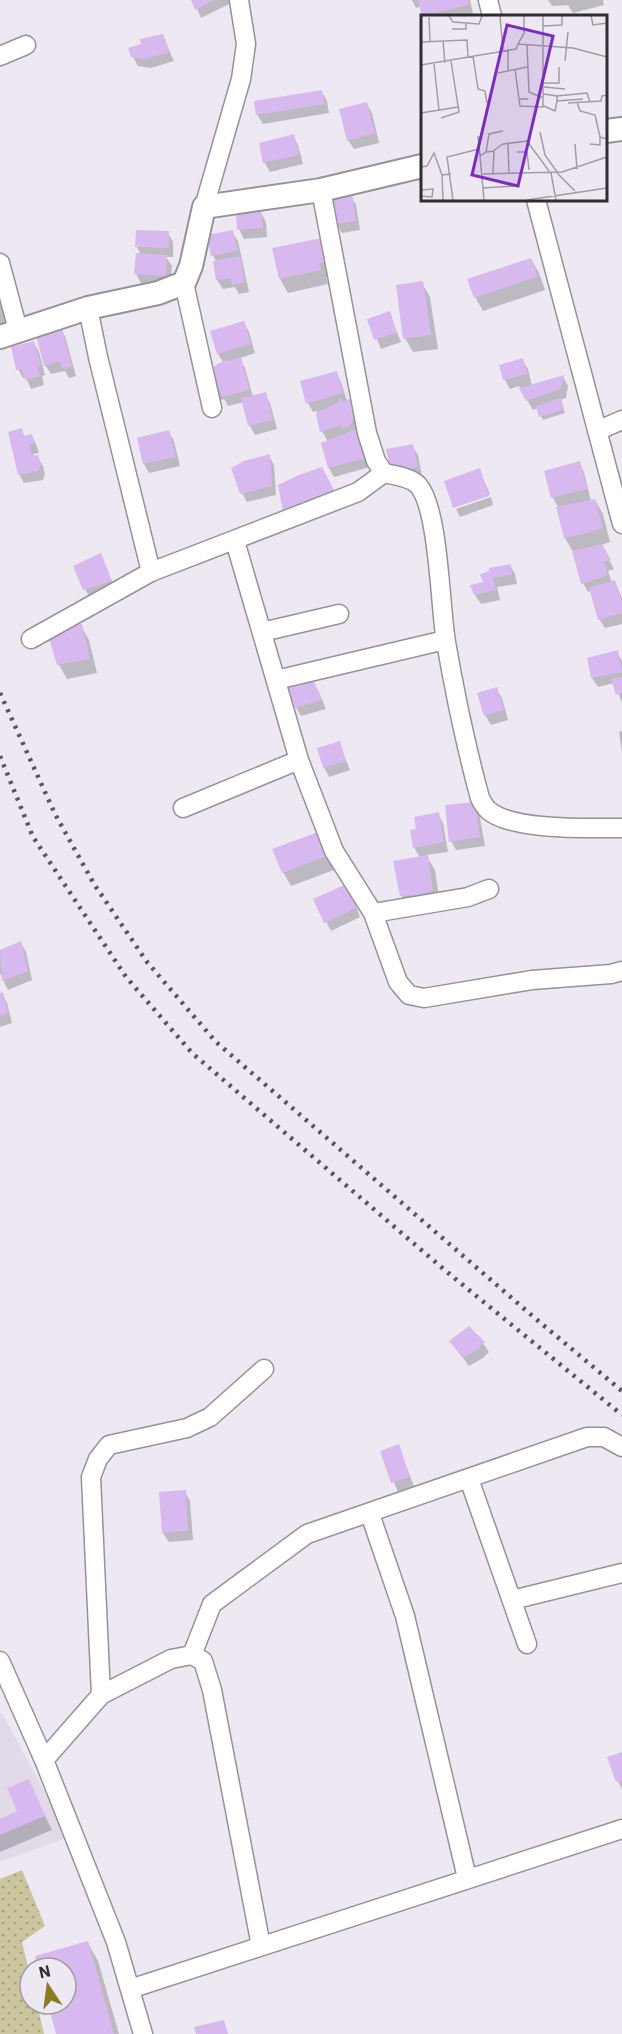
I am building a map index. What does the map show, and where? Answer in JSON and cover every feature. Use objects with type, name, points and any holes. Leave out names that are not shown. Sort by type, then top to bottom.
[{"type":"street","points":[[212,408],[184,284],[191,266],[204,207],[241,79],[246,44],[239,0]]},
{"type":"street","points":[[488,0],[492,15]]},
{"type":"street","points":[[0,56],[26,45]]},
{"type":"street","points":[[607,131],[622,129]]},
{"type":"street","points":[[204,207],[321,190],[421,166]]},
{"type":"street","points":[[321,190],[367,433],[376,461],[384,473],[417,484],[426,499],[435,538],[445,640],[480,798],[489,810],[506,820],[564,829],[622,828]]},
{"type":"street","points":[[536,201],[622,524]]},
{"type":"street","points":[[0,263],[9,333],[88,308],[158,293],[184,284]]},
{"type":"street","points":[[88,308],[151,572]]},
{"type":"street","points":[[597,431],[622,420]]},
{"type":"street","points":[[31,639],[151,572],[358,492],[384,473]]},
{"type":"street","points":[[236,541],[299,760],[334,851],[373,914],[398,982],[409,995],[424,998],[532,980],[611,974],[622,971]]},
{"type":"street","points":[[262,632],[339,614]]},
{"type":"street","points":[[276,680],[445,640]]},
{"type":"street","points":[[183,808],[299,760]]},
{"type":"street","points":[[373,914],[468,897],[489,890]]},
{"type":"street","points":[[101,1695],[91,1477],[98,1459],[109,1444],[187,1428],[210,1417],[264,1369]]},
{"type":"street","points":[[192,1655],[212,1605],[307,1534],[587,1437],[604,1437],[622,1447]]},
{"type":"street","points":[[469,1479],[527,1644]]},
{"type":"street","points":[[369,1514],[405,1616],[467,1878]]},
{"type":"street","points":[[512,1600],[622,1573]]},
{"type":"street","points":[[44,1760],[101,1695],[171,1659],[192,1655],[203,1661],[212,1690],[261,1946]]},
{"type":"street","points":[[2,1669],[44,1760],[116,1942],[143,2034]]},
{"type":"street","points":[[129,1989],[622,1829]]},
{"type":"shaded area","points":[[0,1713],[69,1837],[0,1862]]},
{"type":"shaded area","points":[[22,1870],[45,1926],[22,1942],[25,1956],[18,1956],[18,2016],[40,2016],[44,2034],[0,2034],[0,1879]]},
{"type":"building","points":[[191,0],[214,0],[195,10]]},
{"type":"building","points":[[418,0],[468,0],[469,5],[422,15]]},
{"type":"building","points":[[163,34],[170,52],[145,59],[131,57],[128,48],[141,44],[140,39]]},
{"type":"building","points":[[322,90],[325,104],[256,115],[254,101]]},
{"type":"building","points":[[367,102],[375,133],[347,141],[339,109]]},
{"type":"building","points":[[294,134],[299,155],[263,163],[259,143]]},
{"type":"building","points":[[352,194],[356,221],[336,224],[332,197]]},
{"type":"building","points":[[261,211],[263,228],[237,230],[236,214]]},
{"type":"building","points":[[136,230],[169,231],[169,248],[135,247]]},
{"type":"building","points":[[233,230],[237,251],[211,256],[207,235]]},
{"type":"building","points":[[327,237],[332,260],[319,263],[321,270],[279,279],[272,248]]},
{"type":"building","points":[[136,253],[167,255],[166,276],[134,274]]},
{"type":"building","points":[[240,256],[245,283],[232,285],[231,278],[216,280],[213,261]]},
{"type":"building","points":[[531,258],[538,276],[474,298],[467,279]]},
{"type":"building","points":[[423,281],[431,335],[403,339],[396,285]]},
{"type":"building","points":[[390,311],[397,333],[374,340],[367,319]]},
{"type":"building","points":[[244,321],[251,344],[217,354],[210,331]]},
{"type":"building","points":[[61,325],[72,367],[62,369],[60,361],[44,366],[35,332]]},
{"type":"building","points":[[34,341],[41,366],[37,367],[40,376],[25,380],[22,369],[16,370],[11,347]]},
{"type":"building","points":[[241,357],[249,390],[222,397],[220,390],[214,391],[209,370],[221,362]]},
{"type":"building","points":[[523,358],[527,374],[503,380],[499,365]]},
{"type":"building","points":[[337,371],[343,393],[306,404],[300,381]]},
{"type":"building","points":[[564,375],[561,389],[526,401],[519,388]]},
{"type":"building","points":[[266,392],[273,420],[248,426],[241,398]]},
{"type":"building","points":[[340,398],[344,401],[353,398],[358,417],[352,419],[352,424],[342,429],[341,425],[320,432],[316,413],[339,402]]},
{"type":"building","points":[[561,398],[564,409],[539,417],[536,406]]},
{"type":"building","points":[[361,427],[366,458],[328,468],[321,443]]},
{"type":"building","points":[[22,428],[24,436],[32,434],[35,443],[29,445],[32,456],[38,455],[41,464],[38,471],[18,475],[8,432]]},
{"type":"building","points":[[169,430],[176,457],[143,464],[137,438]]},
{"type":"building","points":[[413,444],[418,467],[391,470],[386,449]]},
{"type":"building","points":[[270,454],[272,486],[240,494],[231,468],[244,461]]},
{"type":"building","points":[[580,461],[587,489],[551,498],[544,471]]},
{"type":"building","points":[[322,467],[335,492],[283,512],[278,485]]},
{"type":"building","points":[[480,468],[489,496],[453,508],[444,481]]},
{"type":"building","points":[[595,499],[603,528],[564,538],[556,507]]},
{"type":"building","points":[[602,544],[611,560],[604,562],[608,575],[581,584],[572,551]]},
{"type":"building","points":[[101,553],[112,581],[83,590],[73,566]]},
{"type":"building","points":[[511,564],[512,575],[493,578],[496,590],[474,595],[470,585],[483,582],[480,574],[489,571],[489,568]]},
{"type":"building","points":[[615,580],[622,603],[622,613],[598,620],[589,588]]},
{"type":"building","points":[[82,624],[90,659],[57,665],[48,635],[61,627]]},
{"type":"building","points":[[618,650],[622,672],[591,678],[587,658]]},
{"type":"building","points":[[622,677],[622,693],[616,695],[611,679]]},
{"type":"building","points":[[313,679],[322,700],[295,708],[288,686]]},
{"type":"building","points":[[497,687],[504,710],[484,716],[477,693]]},
{"type":"building","points":[[340,741],[346,761],[323,768],[317,748]]},
{"type":"building","points":[[475,802],[480,837],[449,842],[445,805]]},
{"type":"building","points":[[439,812],[444,842],[413,848],[410,830],[416,829],[414,817]]},
{"type":"building","points":[[318,832],[327,856],[282,873],[272,849]]},
{"type":"building","points":[[428,855],[433,891],[400,896],[393,861]]},
{"type":"building","points":[[347,884],[356,908],[324,923],[313,899]]},
{"type":"building","points":[[21,941],[28,971],[2,981],[0,950]]},
{"type":"building","points":[[3,992],[8,1013],[0,1016],[0,993]]},
{"type":"building","points":[[469,1326],[485,1342],[463,1358],[449,1341]]},
{"type":"building","points":[[399,1444],[410,1477],[391,1483],[380,1451]]},
{"type":"building","points":[[186,1490],[188,1531],[162,1533],[159,1492]]},
{"type":"building","points":[[622,1752],[622,1780],[616,1782],[607,1757]]},
{"type":"building","points":[[29,1779],[45,1816],[0,1835],[0,1819],[17,1811],[7,1788]]},
{"type":"building","points":[[88,1941],[114,2034],[56,2034],[51,2016],[78,2016],[78,1956],[35,1956]]},
{"type":"building","points":[[224,2020],[228,2034],[196,2034],[194,2027]]},
{"type":"railway","points":[[0,693],[55,814],[94,884],[147,962],[216,1042],[622,1391]]},
{"type":"railway","points":[[0,756],[33,837],[126,977],[192,1053],[447,1272],[622,1415]]}]
